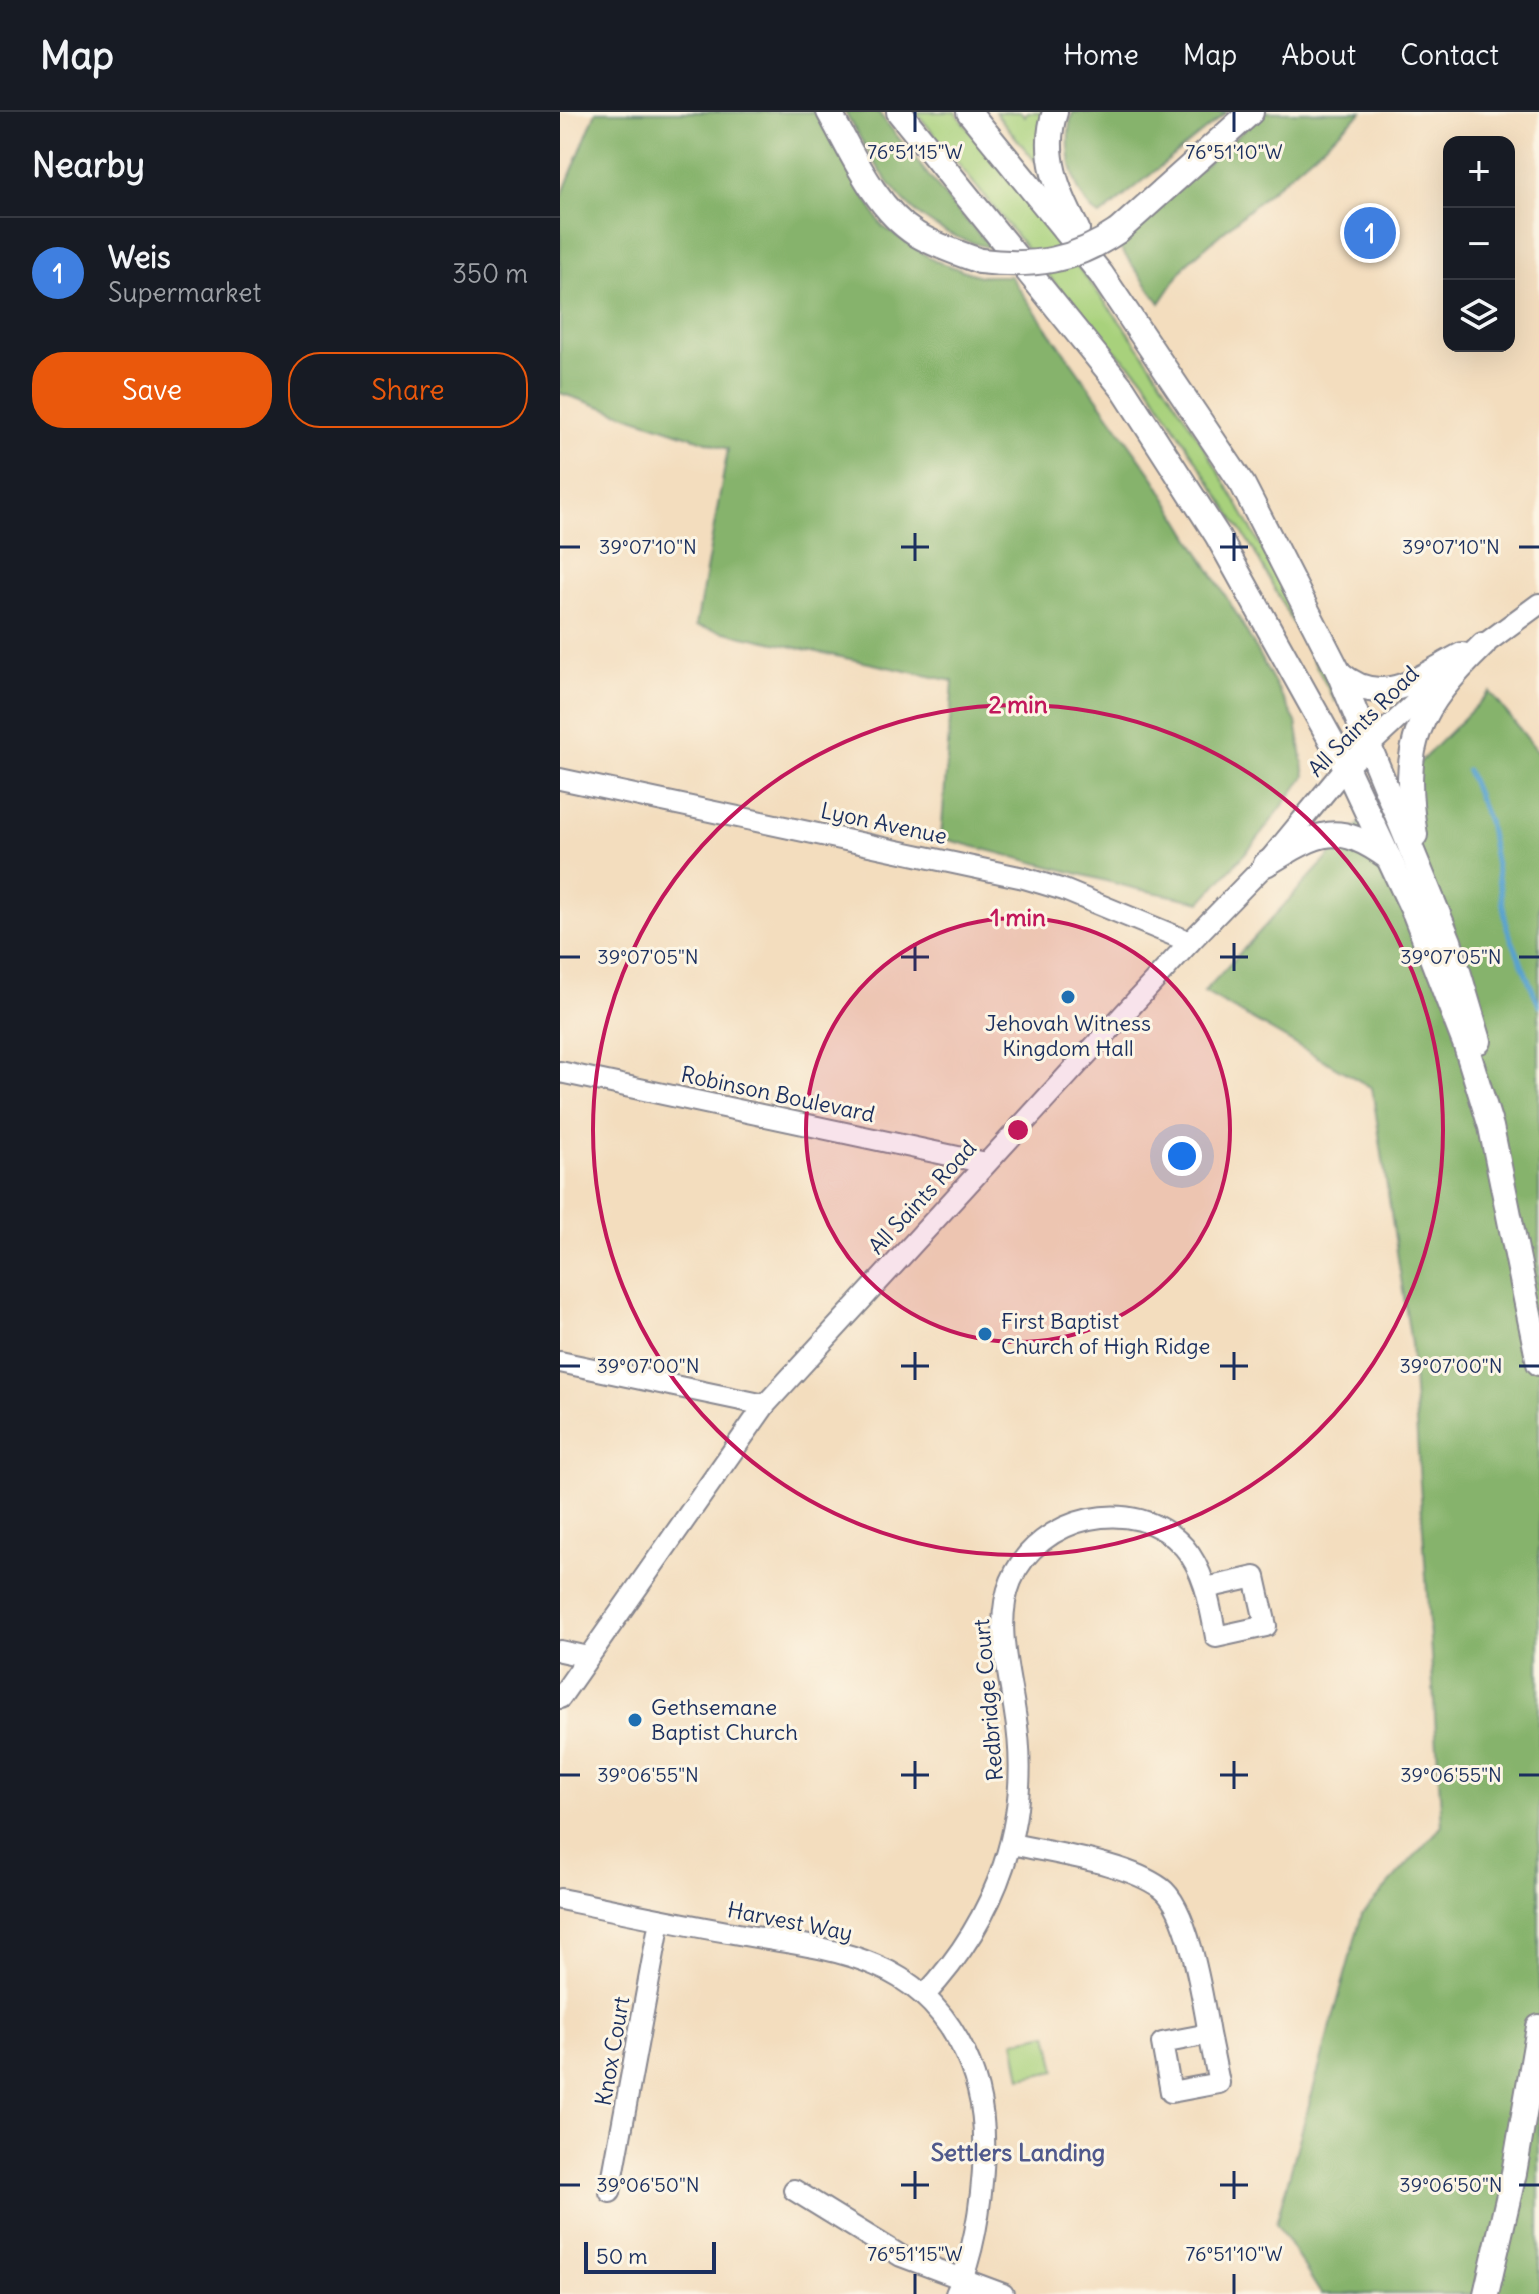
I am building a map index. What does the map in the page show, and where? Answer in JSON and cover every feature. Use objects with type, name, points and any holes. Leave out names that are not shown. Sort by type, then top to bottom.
[{"type":"main road","points":[[829,112],[873,188],[892,212],[914,232],[980,261],[1025,264],[1067,259],[1118,231],[1251,112]]},
{"type":"main road","points":[[899,112],[1123,389],[1217,535],[1346,767],[1391,859],[1445,987],[1491,1127]]},
{"type":"main road","points":[[969,112],[1101,274],[1243,485],[1339,673],[1449,941]]},
{"type":"main road","points":[[1055,112],[1049,144],[1054,177],[1101,274]]},
{"type":"main road","points":[[1339,673],[1355,687],[1387,691],[1483,645]]},
{"type":"main road","points":[[1483,645],[1447,679],[1432,701],[1411,755],[1409,782],[1415,836],[1482,1051],[1491,1127],[1539,1363]]},
{"type":"main road","points":[[1266,864],[1299,844],[1331,833],[1359,837],[1391,859]]},
{"type":"main road","points":[[1486,2294],[1514,2173],[1539,2027]]},
{"type":"street","name":"All Saints Road","points":[[560,1698],[765,1405],[1190,942],[1266,864],[1346,767],[1483,645],[1539,604]]},
{"type":"street","name":"Lyon Avenue","points":[[560,779],[1024,878],[1064,890],[1190,942]]},
{"type":"street","name":"Robinson Boulevard","points":[[560,1072],[986,1163]]},
{"type":"street","points":[[560,1362],[765,1405]]},
{"type":"street","name":"Redbridge Court","points":[[924,1996],[955,1963],[975,1931],[1012,1844],[1019,1809],[1020,1766],[1003,1613],[1011,1581],[1023,1559],[1067,1525],[1097,1516],[1128,1518],[1148,1523],[1182,1545],[1206,1588]]},
{"type":"street","points":[[560,1651],[588,1657]]},
{"type":"street","points":[[1012,1844],[1115,1869],[1163,1889],[1174,1906],[1195,1962],[1209,2034]]},
{"type":"street","name":"Harvest Way","points":[[560,1899],[844,1954],[898,1976],[924,1996],[967,2053],[983,2103],[983,2180],[974,2236],[959,2286]]},
{"type":"street","name":"Knox Court","points":[[610,2192],[660,1920]]},
{"type":"street","points":[[794,2190],[901,2256],[959,2286],[1003,2294]]},
{"type":"green space","points":[[596,112],[815,112],[882,226],[935,261],[980,276],[1010,276],[1154,478],[1239,618],[1296,722],[1305,776],[1255,842],[1201,902],[1133,888],[941,838],[953,681],[696,626],[728,449],[560,393],[560,200]]},
{"type":"green space","points":[[845,112],[878,112],[952,205],[992,248],[963,240],[940,229],[902,199],[873,160]]},
{"type":"green space","points":[[916,112],[955,112],[1127,331],[1186,419],[1241,510],[1315,651],[1338,698],[1335,701],[1253,549],[1143,377],[1092,329]]},
{"type":"green space","points":[[995,112],[1021,112],[1025,116],[1027,112],[1046,112],[1043,165],[1034,160]]},
{"type":"green space","points":[[1073,112],[1227,112],[1100,216],[1090,208],[1076,184],[1069,153]]},
{"type":"green space","points":[[1264,112],[1362,112],[1187,263],[1160,303],[1117,244]]},
{"type":"green space","points":[[1490,692],[1539,753],[1539,2294],[1321,2294],[1276,2223],[1362,1914],[1442,1826],[1411,1344],[1372,1088],[1204,992],[1369,813]]},
{"type":"green space","points":[[1048,2034],[1056,2071],[1021,2078],[1014,2041]]},
{"type":"waterway","points":[[1467,770],[1488,821],[1507,928],[1539,1005]]},
{"type":"place","name":"Weis","points":[[1370,233]]},
{"type":"place","name":"Jehovah Witness Kingdom Hall","points":[[1068,997]]},
{"type":"place","name":"First Baptist Church of High Ridge","points":[[985,1334]]},
{"type":"place","name":"Gethsemane Baptist Church","points":[[635,1720]]},
{"type":"district","name":"Settlers Landing","points":[[1018,2152]]}]
